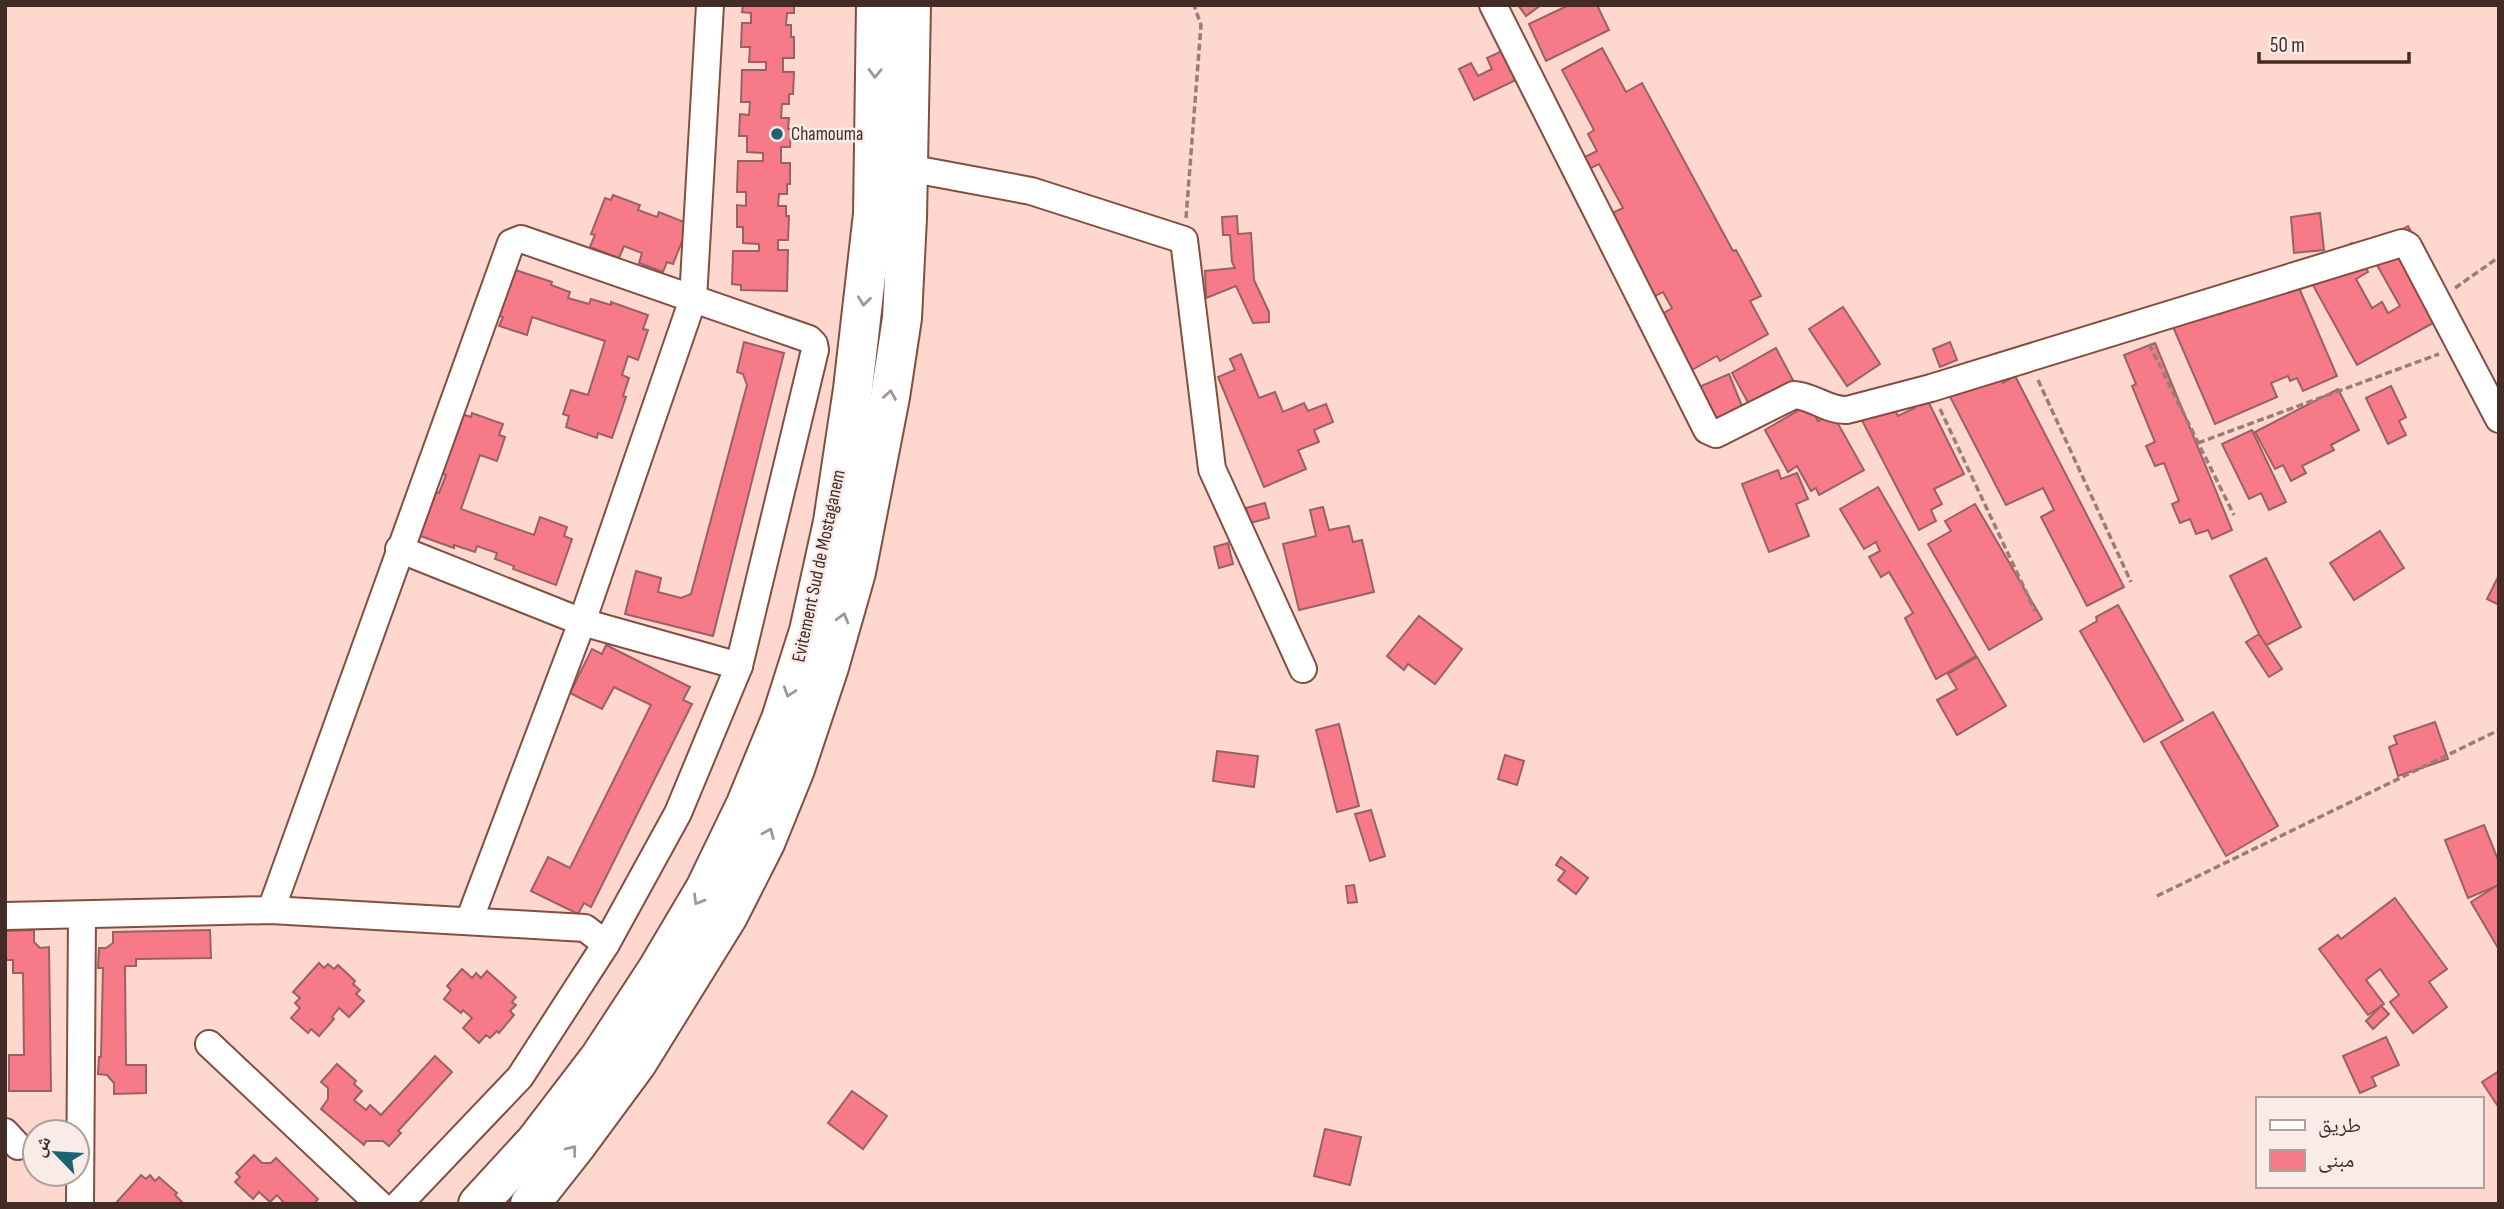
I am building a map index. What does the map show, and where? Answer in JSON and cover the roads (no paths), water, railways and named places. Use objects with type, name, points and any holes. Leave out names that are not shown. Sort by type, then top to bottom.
[{"type":"highway","name":"Evitement Sud de Mostaganem","points":[[478,1204],[535,1142],[600,1056],[656,970],[705,889],[746,804],[781,719],[809,631],[830,536],[853,389],[873,214],[876,5]]},
{"type":"highway","name":"Evitement Sud de Mostaganem","points":[[530,1204],[576,1147],[637,1063],[729,916],[765,843],[795,769],[829,667],[856,572],[890,397],[902,318],[911,5]]},
{"type":"street","points":[[469,921],[582,622],[693,299],[710,5]]},
{"type":"street","points":[[1493,5],[1707,430],[1716,434],[1794,395],[1805,396],[1836,411],[1847,410],[2028,359],[2402,243],[2408,246],[2499,419]]},
{"type":"street","points":[[908,168],[1031,191],[1184,240],[1212,469],[1303,669]]},
{"type":"street","points":[[271,910],[511,243],[522,239],[809,339],[815,350],[739,666],[678,813],[606,944],[520,1077],[399,1204]]},
{"type":"street","points":[[399,550],[582,622],[739,666]]},
{"type":"street","points":[[5,916],[271,910],[585,928],[606,944]]},
{"type":"street","points":[[80,1204],[82,915]]},
{"type":"street","points":[[209,1044],[379,1204]]},
{"type":"place","name":"Chamouma","points":[[777,134]]}]
